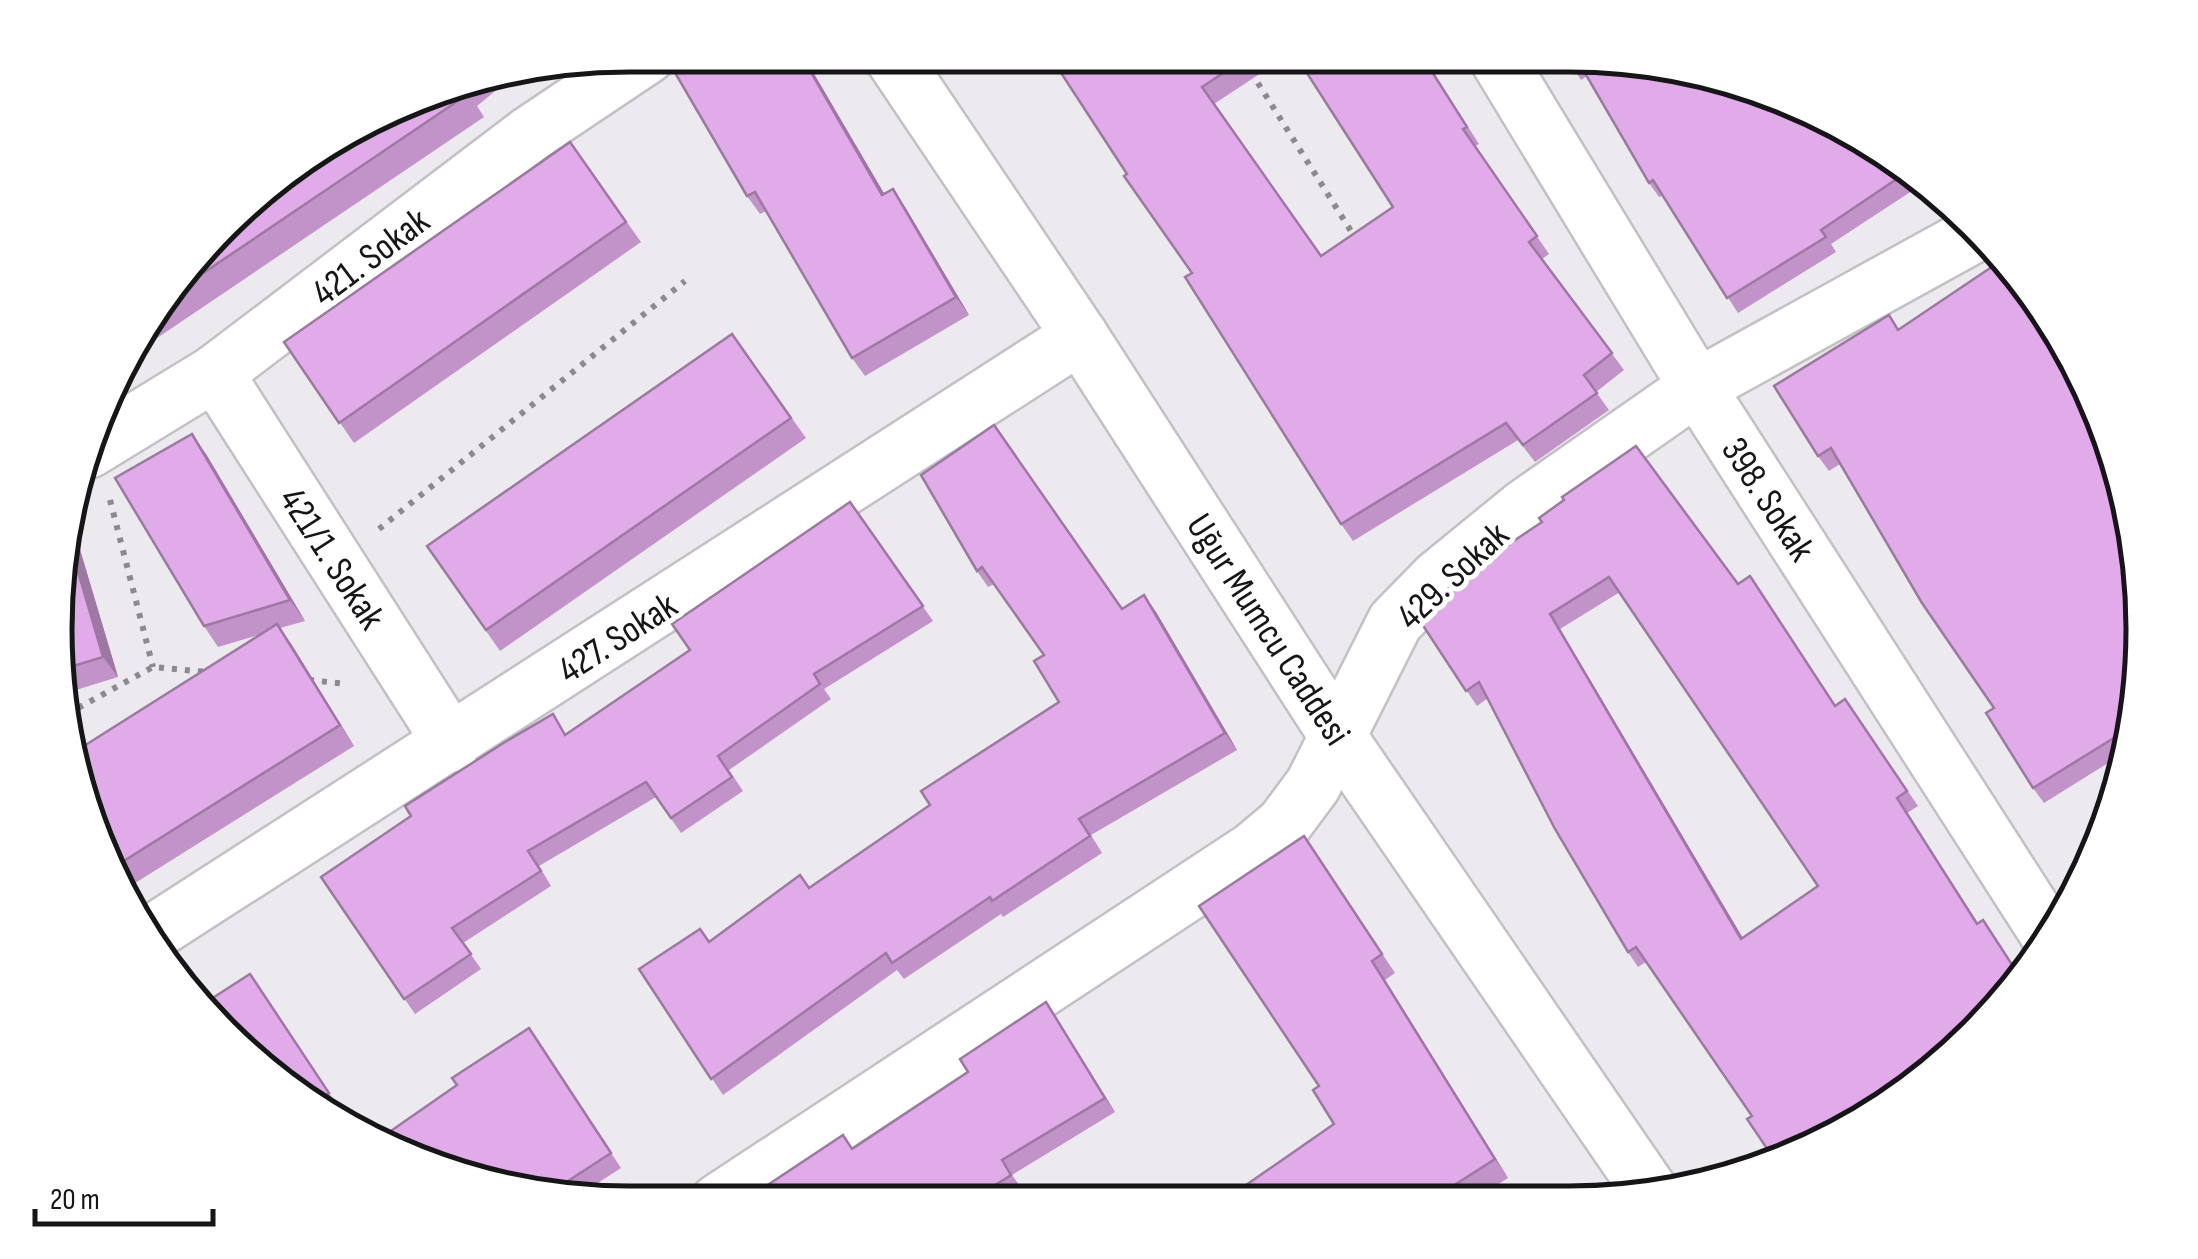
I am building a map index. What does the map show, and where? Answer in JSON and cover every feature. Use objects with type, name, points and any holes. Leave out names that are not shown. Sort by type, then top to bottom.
[{"type":"street","name":"421. Sokak","points":[[106,439],[214,373],[530,134],[622,72]]},
{"type":"street","name":"Uğur Mumcu Caddesi","points":[[902,72],[1080,336],[1336,735],[1642,1182]]},
{"type":"street","name":"398. Sokak","points":[[1506,72],[1697,387],[2041,924]]},
{"type":"street","name":"429. Sokak","points":[[742,1186],[1253,850],[1284,824],[1313,786],[1395,622],[1438,578],[1524,507],[1697,387],[1965,239]]},
{"type":"street","name":"427. Sokak","points":[[160,929],[1080,336]]},
{"type":"street","name":"421/1. Sokak","points":[[214,373],[452,744]]},
{"type":"path","points":[[1251,72],[1356,240]]},
{"type":"path","points":[[337,563],[685,281]]},
{"type":"path","points":[[97,466],[153,667]]},
{"type":"path","points":[[78,708],[153,667],[210,672]]},
{"type":"path","points":[[304,680],[418,690]]},
{"type":"building","points":[[675,72],[811,72],[882,195],[893,189],[956,297],[852,358],[755,192],[747,196]]},
{"type":"building","points":[[1060,72],[1225,72],[1202,87],[1321,256],[1393,207],[1306,72],[1432,72],[1467,127],[1463,129],[1537,236],[1529,242],[1612,353],[1584,375],[1597,393],[1523,445],[1506,423],[1341,524],[1185,277],[1192,273],[1124,176],[1127,174]]},
{"type":"building","points":[[1585,73],[1677,83],[1748,102],[1815,130],[1896,179],[1821,230],[1826,237],[1727,298],[1653,180],[1649,183]]},
{"type":"building","points":[[462,98],[200,275],[262,211],[320,166],[383,130]]},
{"type":"building","points":[[570,142],[626,222],[339,423],[284,342]]},
{"type":"building","points":[[1991,267],[2051,351],[2083,416],[2107,485],[2121,557],[2126,630],[2115,737],[2033,788],[1986,713],[1994,708],[1922,603],[1831,448],[1818,456],[1774,386],[1889,315],[1898,330]]},
{"type":"building","points":[[732,334],[791,418],[486,630],[427,546]]},
{"type":"building","points":[[994,425],[1122,609],[1144,595],[1225,733],[1079,819],[1090,836],[892,963],[886,953],[711,1079],[639,969],[700,929],[709,942],[800,875],[809,888],[930,805],[921,791],[1059,702],[1034,661],[1044,655],[982,567],[977,571],[921,475]]},
{"type":"building","points":[[192,434],[290,600],[204,626],[115,478]]},
{"type":"building","points":[[1636,446],[1738,584],[1750,576],[1835,706],[1845,699],[1907,791],[1897,798],[1977,924],[1983,920],[2013,966],[1962,1023],[1908,1071],[1847,1112],[1768,1150],[1747,1119],[1752,1116],[1636,947],[1628,952],[1555,829],[1479,682],[1466,691],[1418,618],[1460,577],[1542,522],[1539,518],[1564,500],[1562,497]],"holes":[[[1609,577],[1818,886],[1741,939],[1550,614]]]},
{"type":"building","points":[[850,502],[923,606],[814,674],[820,684],[718,756],[732,777],[671,818],[646,782],[528,851],[541,871],[452,928],[471,954],[404,999],[321,877],[411,816],[405,806],[505,742],[553,714],[565,735],[690,650],[672,624]]},
{"type":"building","points":[[76,566],[103,657],[74,666]]},
{"type":"building","points":[[277,624],[340,725],[123,861],[102,809],[85,746]]},
{"type":"building","points":[[1304,836],[1382,954],[1372,961],[1495,1159],[1453,1186],[1245,1186],[1334,1124],[1313,1090],[1319,1086],[1199,906]]},
{"type":"building","points":[[250,974],[329,1093],[325,1096],[290,1071],[212,998]]},
{"type":"building","points":[[1046,1002],[1105,1098],[1002,1160],[1011,1175],[994,1186],[766,1186],[843,1135],[852,1149],[968,1072],[960,1059]]},
{"type":"building","points":[[529,1028],[611,1153],[565,1183],[557,1182],[485,1168],[389,1132],[457,1085],[452,1078]]}]
